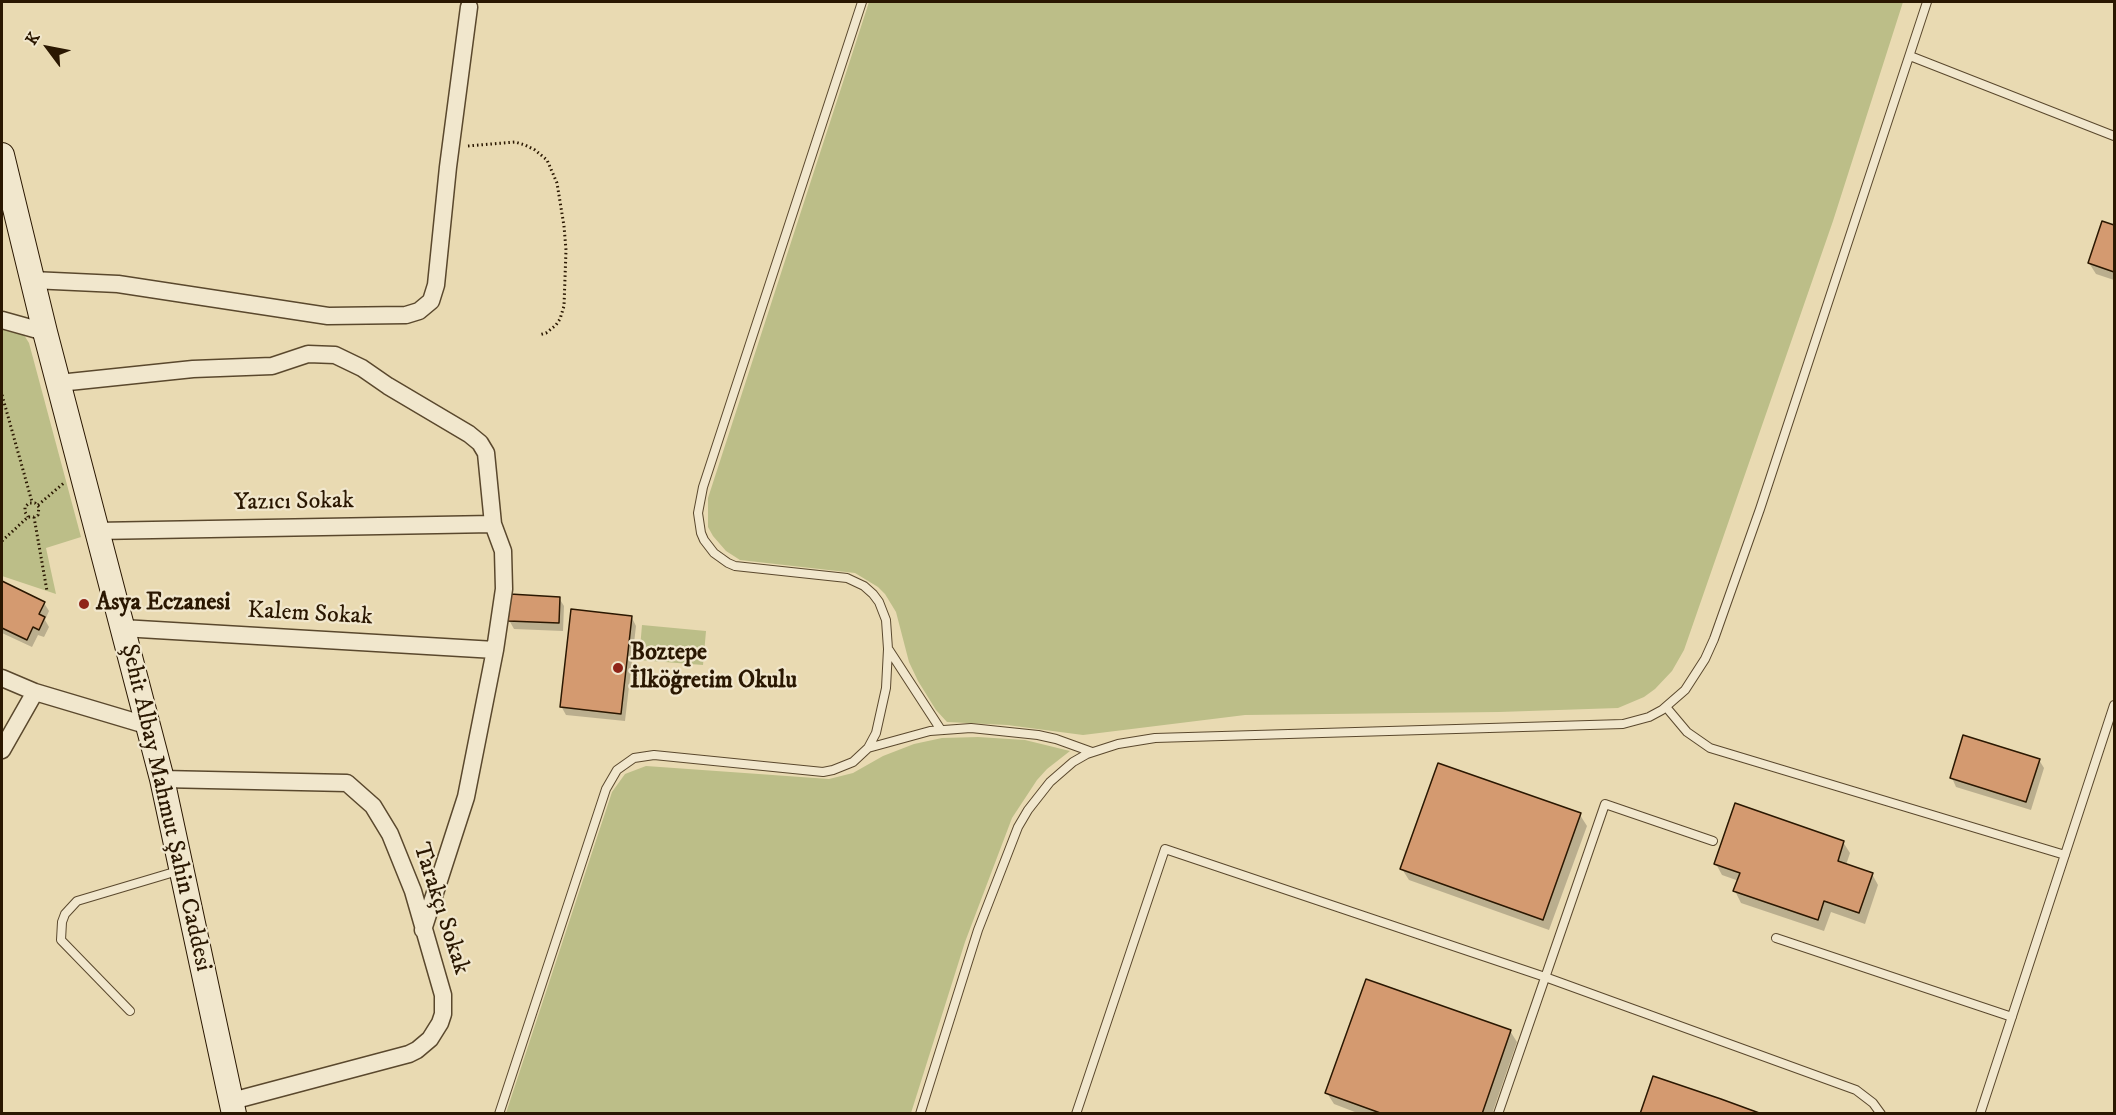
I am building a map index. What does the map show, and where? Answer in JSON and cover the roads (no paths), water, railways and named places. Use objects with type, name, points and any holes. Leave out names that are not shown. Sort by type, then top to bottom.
[{"type":"street","points":[[32,280],[118,284],[327,316],[413,314],[425,307],[434,293],[469,7]]},
{"type":"street","name":"Şehit Albay Mahmut Şahin Caddesi","points":[[2,155],[80,470],[162,779],[233,1107]]},
{"type":"street","points":[[2,320],[45,332]]},
{"type":"street","points":[[59,383],[193,369],[272,366],[308,354],[335,355],[362,368],[480,443],[486,453],[493,524],[502,551],[504,589],[495,650],[466,796],[423,930]]},
{"type":"street","name":"Yazıcı Sokak","points":[[96,531],[493,524]]},
{"type":"street","name":"Kalem Sokak","points":[[122,628],[495,650]]},
{"type":"street","points":[[2,678],[35,692],[149,726]]},
{"type":"street","points":[[2,750],[35,692]]},
{"type":"street","name":"Tarakçı Sokak","points":[[162,779],[347,783],[373,806],[390,834],[413,891],[441,986],[444,1005],[440,1023],[430,1039],[409,1054],[233,1107]]},
{"type":"lane","points":[[499,1113],[606,789],[617,770],[634,758],[654,755],[823,772],[852,762],[868,748],[876,734],[883,707],[888,629],[884,611],[873,594],[864,586],[847,578],[735,566],[728,563],[714,553],[704,540],[698,513],[703,487],[862,2]]},
{"type":"lane","points":[[920,1113],[978,930],[1018,827],[1050,782],[1073,762],[1092,752],[1118,744],[1155,738],[1623,724],[1649,717],[1666,707],[1685,690],[1705,659],[1714,639],[1760,509],[1928,2]]},
{"type":"lane","points":[[1910,56],[2115,135]]},
{"type":"lane","points":[[888,649],[941,730]]},
{"type":"lane","points":[[1980,1113],[2115,705]]},
{"type":"lane","points":[[1666,707],[1687,732],[1710,748],[2065,855]]},
{"type":"lane","points":[[868,748],[914,735],[971,728],[1021,732],[1056,739],[1092,752]]},
{"type":"lane","points":[[1498,1113],[1605,804],[1713,841]]},
{"type":"lane","points":[[1076,1113],[1165,849],[1545,976],[1856,1090],[1873,1102],[1881,1113]]},
{"type":"lane","points":[[130,1011],[61,940],[62,922],[65,914],[77,901],[182,869]]},
{"type":"lane","points":[[1776,938],[2012,1017]]},
{"type":"place","name":"Asya Eczanesi","points":[[84,604]]},
{"type":"place","name":"Boztepe İlköğretim Okulu","points":[[618,668]]}]
